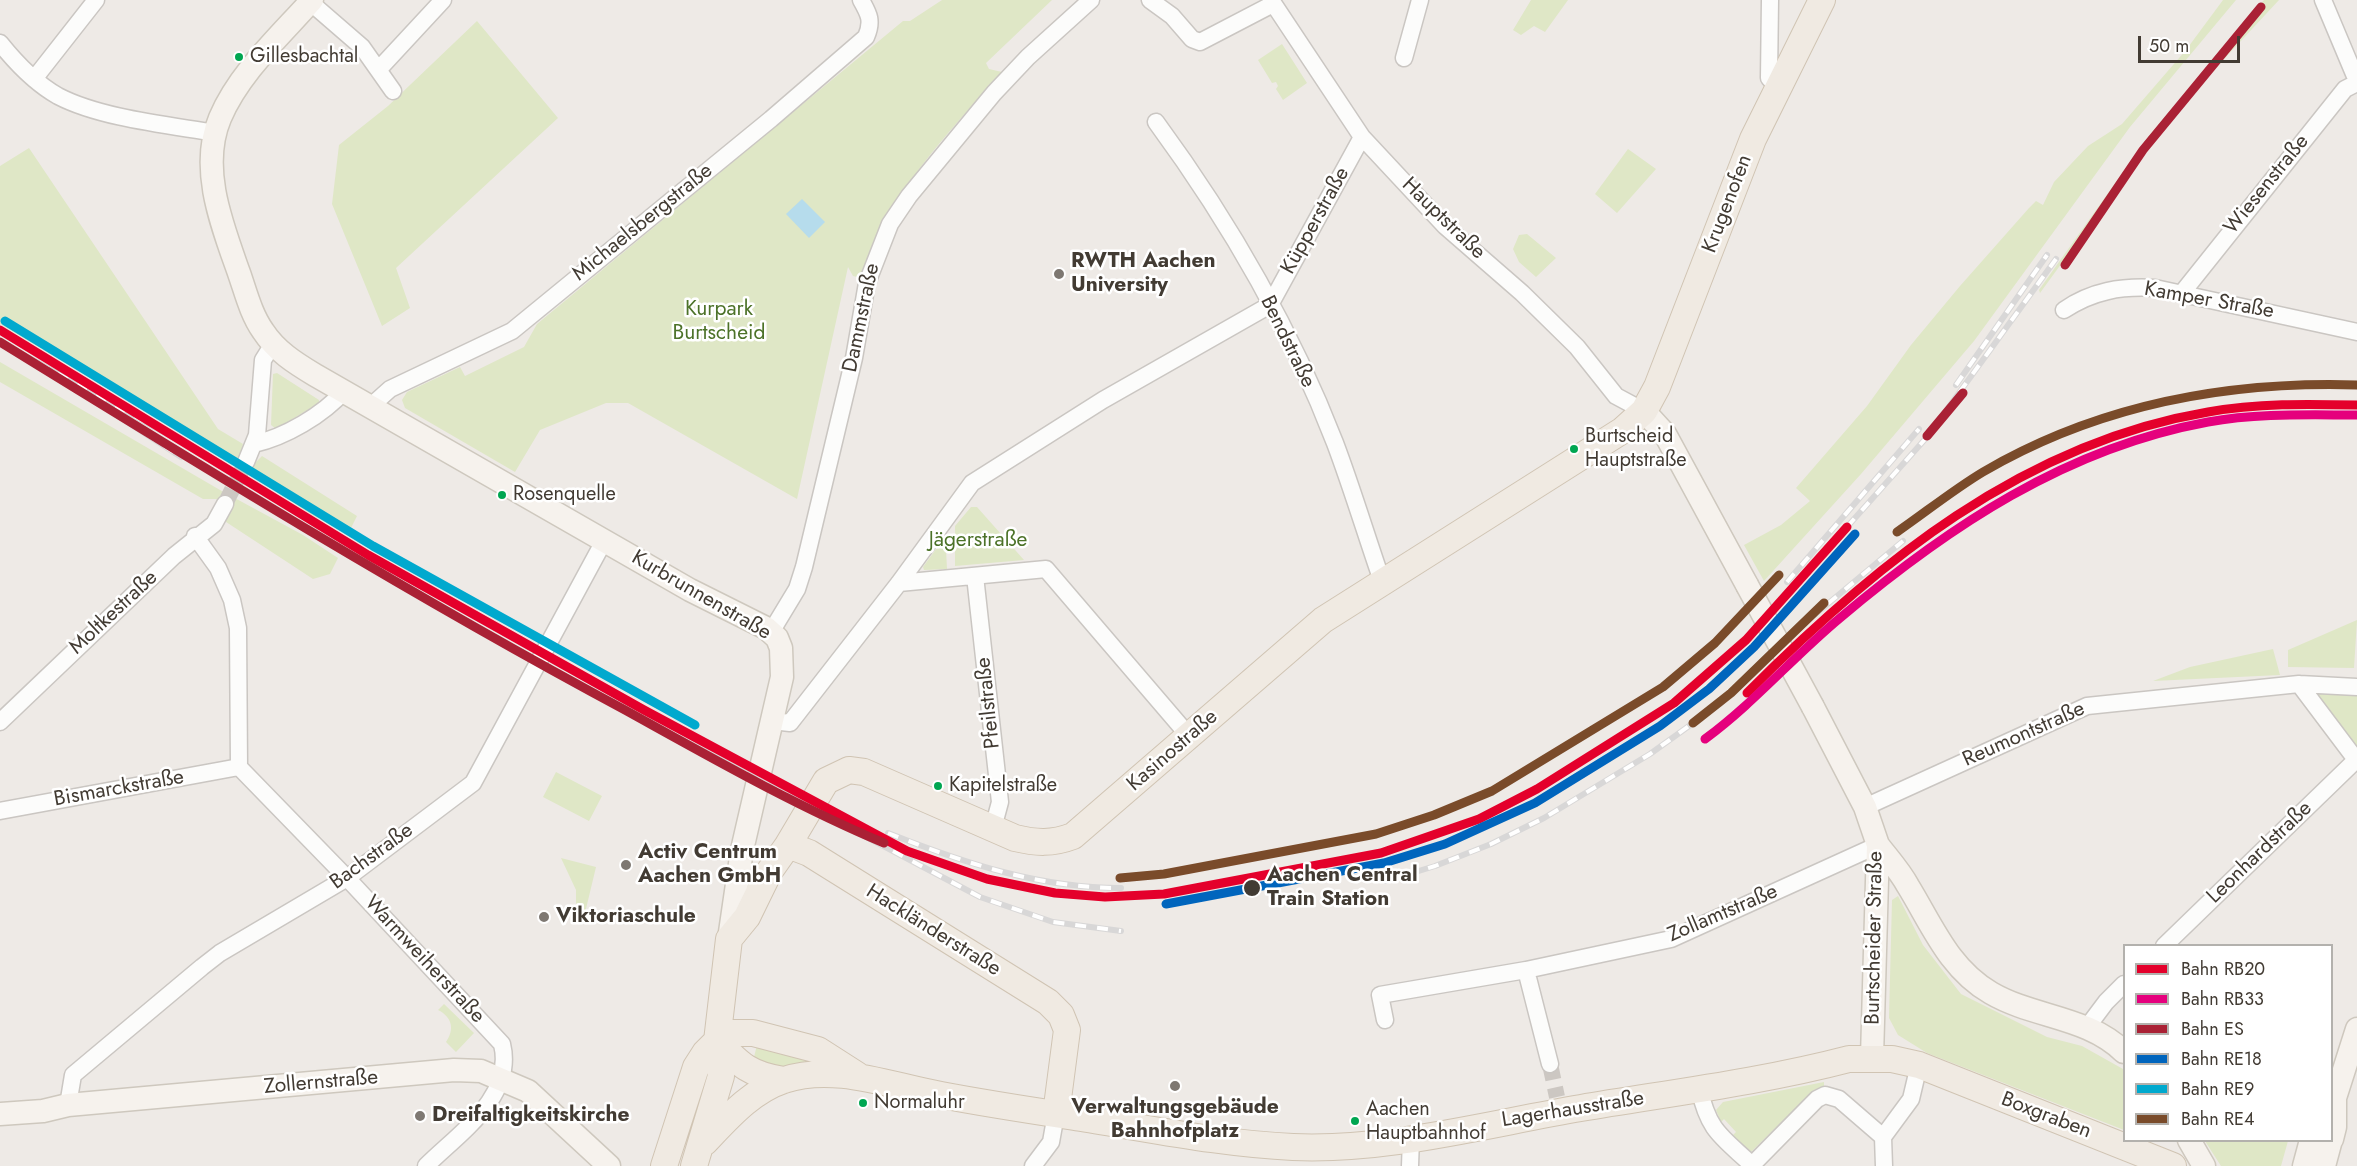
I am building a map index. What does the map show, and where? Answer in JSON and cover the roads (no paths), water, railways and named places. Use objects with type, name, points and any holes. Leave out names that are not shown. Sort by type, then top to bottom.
[{"type":"main road","name":"Krugenofen","points":[[1644,411],[1678,338],[1748,151],[1777,87],[1822,0]]},
{"type":"main road","name":"Kurbrunnenstraße","points":[[311,1],[236,89],[227,103],[215,133],[213,174],[222,227],[253,314],[273,344],[290,360],[690,590],[771,632],[777,639],[783,656],[782,677],[742,850],[717,1041],[721,1076],[697,1156]]},
{"type":"main road","name":"Kasinostraße","points":[[729,939],[747,916],[769,872],[826,781],[849,770],[882,778],[993,828],[1035,843],[1058,842],[1073,836],[1323,620],[1550,478],[1623,430],[1644,411]]},
{"type":"main road","name":"Burtscheider Straße","points":[[1644,411],[1665,434],[1865,807],[1878,845],[1872,1057]]},
{"type":"main road","name":"Hackländerstraße","points":[[788,845],[809,853],[1048,1002],[1060,1015],[1067,1030],[1056,1114]]},
{"type":"main road","points":[[1878,845],[1907,884],[1941,945],[1971,979],[2017,1006],[2088,1026],[2123,1051]]},
{"type":"main road","points":[[2333,1134],[2335,1127],[2333,1100],[2357,1029]]},
{"type":"main road","points":[[664,1166],[696,1067],[717,1041],[732,1033],[767,1035],[818,1050],[857,1076]]},
{"type":"main road","points":[[717,1041],[743,1069],[768,1078],[784,1080],[811,1075],[857,1076]]},
{"type":"main road","name":"Lagerhausstraße","points":[[857,1076],[939,1095],[1056,1114],[1266,1144],[1307,1147],[1411,1138],[1559,1104],[1699,1088],[1849,1059],[1872,1057],[1919,1065]]},
{"type":"main road","name":"Boxgraben","points":[[1919,1065],[2174,1166]]},
{"type":"main road","name":"Zollernstraße","points":[[0,1114],[43,1111],[68,1105],[454,1070],[481,1071],[532,1094],[609,1166]]},
{"type":"main road","points":[[697,1156],[745,1102],[784,1080]]},
{"type":"main road","points":[[2190,1142],[2204,1166]]},
{"type":"main road","points":[[2304,1166],[2310,1142]]},
{"type":"main road","points":[[2324,1166],[2330,1142]]},
{"type":"street","points":[[34,79],[96,0]]},
{"type":"street","points":[[379,69],[443,0]]},
{"type":"street","name":"Michaelsbergstraße","points":[[371,406],[390,389],[512,331],[771,119],[866,37],[871,26],[870,16],[861,0]]},
{"type":"street","name":"Dammstraße","points":[[771,632],[797,589],[804,567],[854,358],[867,284],[890,224],[909,196],[994,93],[1028,57],[1091,0]]},
{"type":"street","points":[[1150,0],[1172,16],[1192,39],[1200,42],[1272,2]]},
{"type":"street","points":[[1404,58],[1420,0]]},
{"type":"street","points":[[1770,0],[1769,78],[1777,87]]},
{"type":"street","points":[[2323,0],[2357,82]]},
{"type":"street","points":[[311,1],[362,46],[393,91]]},
{"type":"street","name":"Hauptstraße","points":[[1272,2],[1362,137],[1445,226],[1522,293],[1577,347],[1616,396],[1644,411]]},
{"type":"street","points":[[0,43],[14,61],[57,96],[82,106],[140,120],[215,133]]},
{"type":"street","name":"Wiesenstraße","points":[[2182,292],[2345,89],[2357,82]]},
{"type":"street","name":"Bendstraße","points":[[1156,122],[1208,193],[1270,305],[1335,443],[1382,581]]},
{"type":"street","name":"Küpperstraße","points":[[1270,305],[1362,137]]},
{"type":"street","name":"Kamper Straße","points":[[2064,310],[2091,295],[2128,287],[2182,292],[2357,332]]},
{"type":"street","points":[[772,721],[790,723],[899,583],[972,483],[1103,400],[1270,305]]},
{"type":"street","points":[[246,462],[257,435],[263,360],[273,344]]},
{"type":"street","points":[[254,444],[271,441],[327,408],[344,391]]},
{"type":"street","name":"Moltkestraße","points":[[0,722],[195,536],[214,524],[225,504]]},
{"type":"street","points":[[195,536],[218,568],[232,600],[238,628],[239,768]]},
{"type":"street","name":"Bachstraße","points":[[68,1105],[73,1075],[201,967],[220,952],[347,878],[473,783],[604,541]]},
{"type":"street","points":[[899,583],[1046,569],[1189,736]]},
{"type":"street","name":"Pfeilstraße","points":[[975,576],[1000,802],[993,828]]},
{"type":"street","points":[[2298,684],[2357,760]]},
{"type":"street","name":"Reumontstraße","points":[[1865,807],[2087,706],[2298,684],[2357,687]]},
{"type":"street","name":"Leonhardstraße","points":[[2165,944],[2357,760]]},
{"type":"street","name":"Bismarckstraße","points":[[0,811],[239,768]]},
{"type":"street","name":"Warmweiherstraße","points":[[239,768],[347,878],[502,1044],[504,1059],[502,1079]]},
{"type":"street","name":"Zollamtstraße","points":[[1385,1020],[1380,995],[1526,970],[1671,939],[1878,845]]},
{"type":"street","points":[[1526,970],[1550,1064]]},
{"type":"street","points":[[2088,1026],[2123,985]]},
{"type":"street","points":[[1884,1166],[1883,1137],[1911,1099],[1919,1065]]},
{"type":"street","points":[[426,1166],[492,1101],[502,1079]]},
{"type":"street","points":[[1699,1088],[1704,1113],[1711,1126],[1752,1165],[1821,1096],[1831,1095],[1839,1099],[1883,1137]]},
{"type":"street","points":[[1038,1164],[1051,1142],[1056,1114]]},
{"type":"street","points":[[1410,1166],[1411,1138]]},
{"type":"water","points":[[802,199],[825,222],[809,238],[786,214]]},
{"type":"tunnel","points":[[225,504],[246,462]]},
{"type":"tunnel","points":[[1550,1064],[1557,1097]]},
{"type":"railway","points":[[1956,385],[2047,255]]},
{"type":"railway","points":[[1847,527],[1927,437],[2056,259]]},
{"type":"railway","points":[[0,342],[189,446]]},
{"type":"railway","points":[[109,410],[181,457]]},
{"type":"railway","points":[[1787,582],[1919,429]]},
{"type":"railway","points":[[1386,881],[1435,866],[1491,844],[1544,818],[1650,754],[1721,703],[1782,642],[1903,541]]},
{"type":"railway","points":[[679,738],[980,897],[1053,922],[1121,931]]},
{"type":"railway","points":[[888,833],[974,864],[1031,879],[1061,884],[1121,888]]},
{"type":"rail line","name":"ES","points":[[2065,265],[2143,150],[2261,7]]},
{"type":"rail line","name":"RE9","points":[[5,321],[373,546],[695,725]]},
{"type":"rail line","name":"RB20","points":[[0,330],[368,555],[644,710],[907,851],[987,879],[1055,893],[1105,897],[1164,894],[1381,853],[1479,819],[1537,789],[1674,703],[1746,640],[1847,527]]},
{"type":"rail line","name":"ES","points":[[0,342],[232,484],[545,667],[753,780],[884,843]]},
{"type":"rail line","name":"RE4","points":[[1897,532],[1983,472],[2027,449],[2117,414],[2211,393],[2259,387],[2357,385]]},
{"type":"rail line","name":"ES","points":[[1927,436],[1963,393]]},
{"type":"rail line","name":"RB20","points":[[1747,693],[1847,599],[1900,556],[1956,516],[2015,481],[2076,451],[2140,428],[2226,409],[2301,404],[2357,405]]},
{"type":"rail line","name":"RB33","points":[[1705,739],[1740,710],[1823,633],[1923,553],[1966,523],[2058,471],[2156,434],[2208,422],[2263,416],[2357,415]]},
{"type":"rail line","name":"RE18","points":[[1166,904],[1384,863],[1445,844],[1535,803],[1660,726],[1709,689],[1754,647],[1855,534]]},
{"type":"rail line","name":"RE4","points":[[1120,878],[1164,874],[1376,834],[1434,815],[1492,791],[1663,687],[1715,643],[1779,575]]},
{"type":"rail line","name":"RE4","points":[[1693,723],[1731,693],[1824,603]]},
{"type":"place","name":"Gillesbachtal","points":[[239,57]]},
{"type":"place","name":"RWTH Aachen University","points":[[1059,274]]},
{"type":"place","name":"Burtscheid Hauptstraße","points":[[1574,449]]},
{"type":"place","name":"Rosenquelle","points":[[502,495]]},
{"type":"place","name":"Kapitelstraße","points":[[938,786]]},
{"type":"place","name":"Activ Centrum Aachen GmbH","points":[[626,865]]},
{"type":"place","name":"Aachen Central Train Station","points":[[1252,888]]},
{"type":"place","name":"Viktoriaschule","points":[[544,917]]},
{"type":"place","name":"Verwaltungsgebäude Bahnhofplatz","points":[[1175,1086]]},
{"type":"place","name":"Normaluhr","points":[[863,1103]]},
{"type":"place","name":"Dreifaltigkeitskirche","points":[[420,1116]]},
{"type":"place","name":"Aachen Hauptbahnhof","points":[[1355,1121]]},
{"type":"park label","name":"Kurpark Burtscheid","points":[[719,322]]},
{"type":"park label","name":"Jägerstraße","points":[[978,541]]}]
